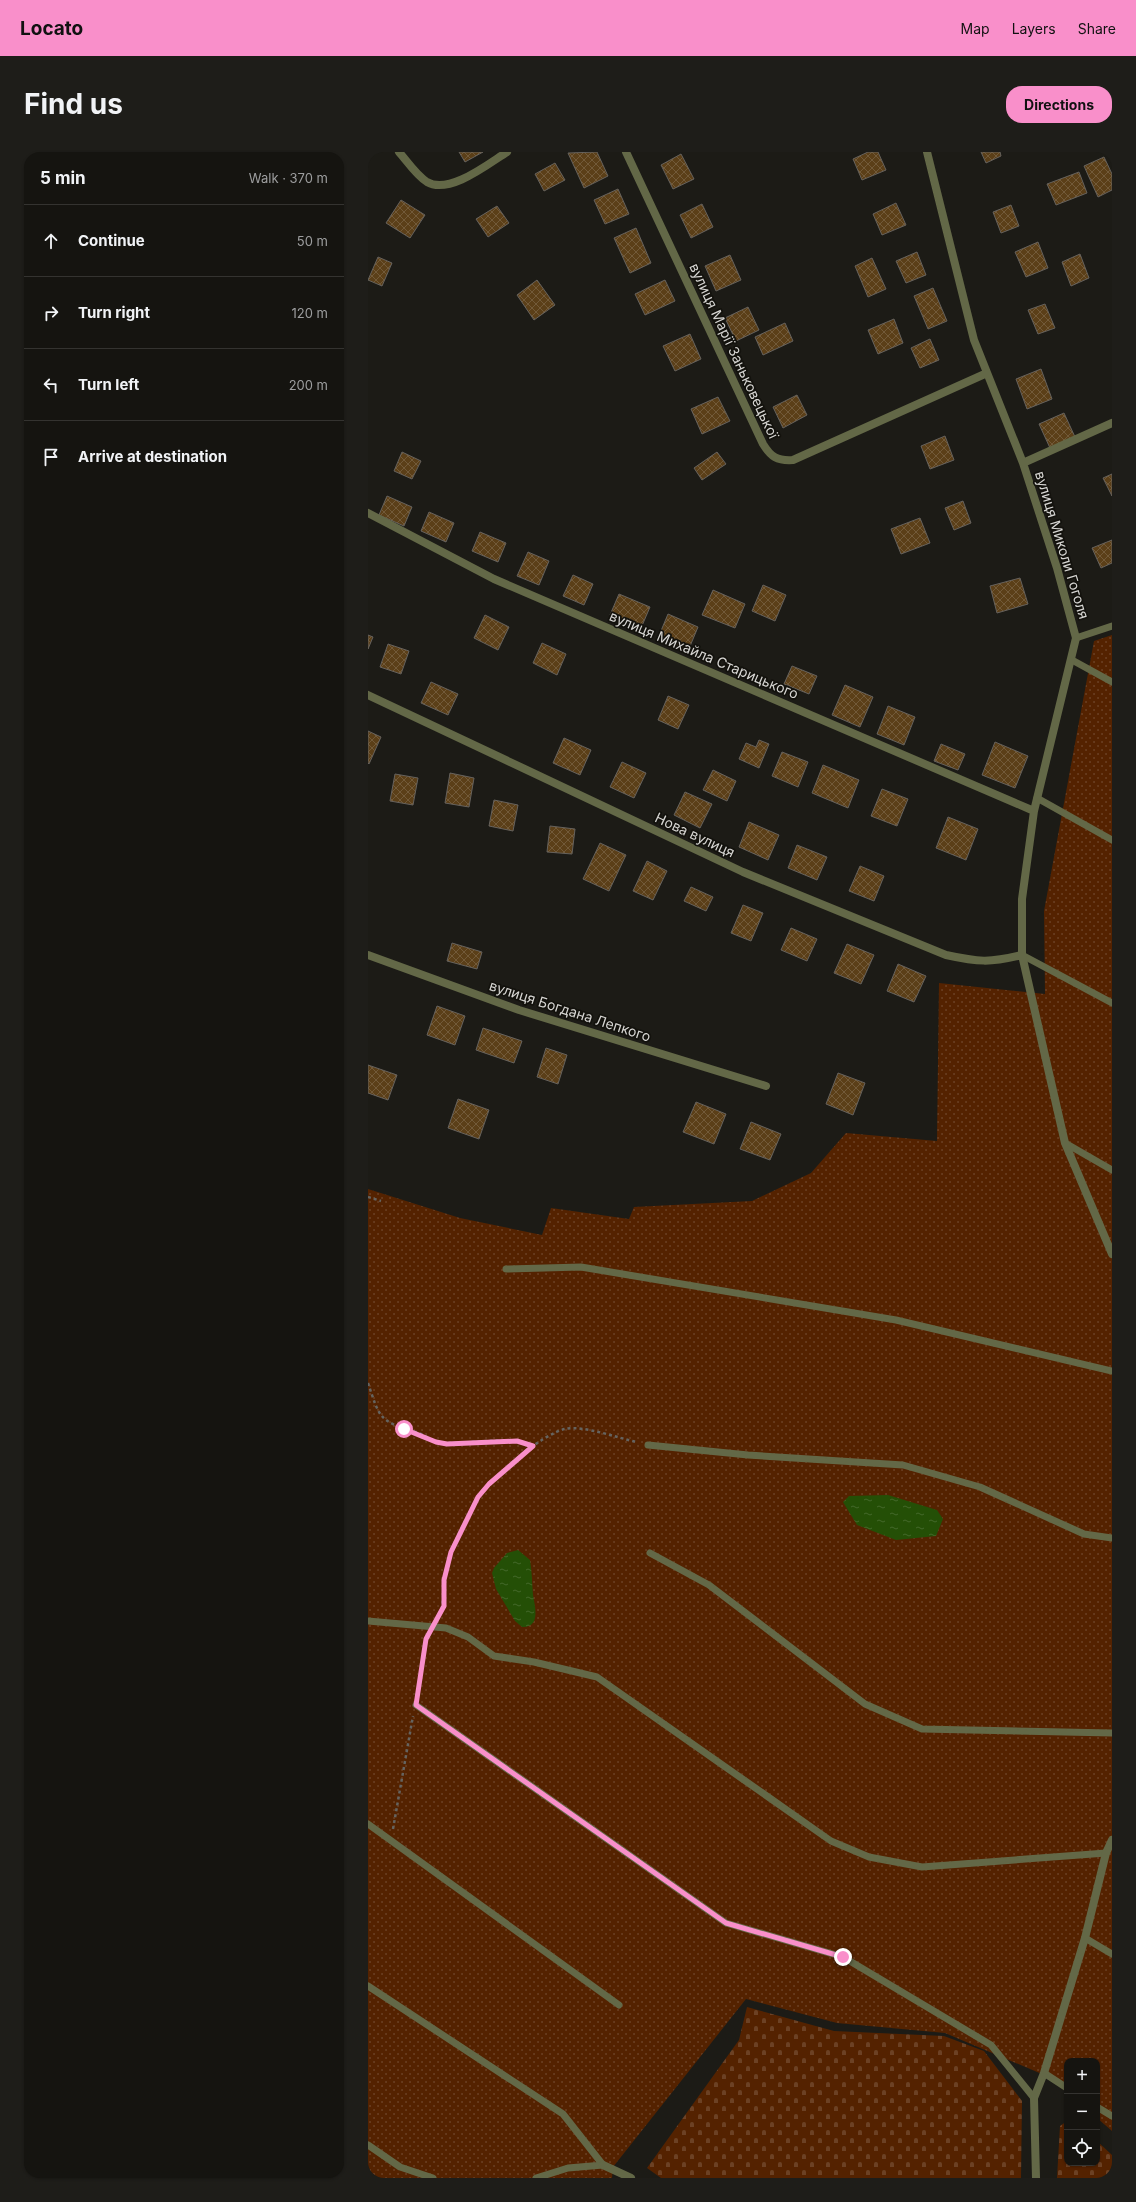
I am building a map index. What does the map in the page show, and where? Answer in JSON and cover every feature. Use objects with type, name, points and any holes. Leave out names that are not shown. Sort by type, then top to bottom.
[{"type":"street","points":[[399,152],[425,181],[435,186],[449,184],[466,177],[507,152]]},
{"type":"street","name":"вулиця Марії Заньковецької","points":[[626,152],[763,444],[772,457],[782,461],[793,460],[987,373]]},
{"type":"street","name":"вулиця Миколи Гоголя","points":[[927,152],[974,340],[1023,463],[1057,568],[1076,638],[1072,660],[1034,811],[1022,899],[1022,955],[1065,1143],[1112,1254]]},
{"type":"street","points":[[1023,463],[1112,423]]},
{"type":"street","name":"вулиця Михайла Старицького","points":[[368,513],[494,579],[1034,811]]},
{"type":"street","name":"Нова вулиця","points":[[368,694],[743,872],[946,955],[978,962],[1001,960],[1022,955]]},
{"type":"street","name":"вулиця Богдана Лепкого","points":[[368,955],[519,1010],[766,1086]]},
{"type":"street","points":[[1036,2178],[1034,2098],[1044,2073],[1085,1938],[1106,1853],[1112,1840]]},
{"type":"street","points":[[603,2164],[631,2178]]},
{"type":"lane","points":[[1076,638],[1112,626]]},
{"type":"lane","points":[[1072,660],[1112,682]]},
{"type":"lane","points":[[1037,798],[1112,840]]},
{"type":"lane","points":[[1022,955],[1112,1004]]},
{"type":"lane","points":[[1065,1143],[1112,1170]]},
{"type":"lane","points":[[506,1269],[581,1268],[896,1320],[1112,1371]]},
{"type":"lane","points":[[648,1445],[903,1465],[980,1487],[1084,1534],[1112,1538]]},
{"type":"lane","points":[[650,1553],[709,1585],[865,1704],[922,1728],[1112,1733]]},
{"type":"lane","points":[[368,1621],[446,1628],[468,1637],[494,1656],[534,1662],[597,1677],[831,1842],[868,1857],[922,1867],[1106,1853]]},
{"type":"lane","points":[[416,1705],[726,1923],[843,1957],[991,2045],[1034,2098]]},
{"type":"lane","points":[[368,1824],[391,1839],[619,2005]]},
{"type":"lane","points":[[1085,1938],[1112,1954]]},
{"type":"lane","points":[[368,1986],[563,2114],[603,2164]]},
{"type":"lane","points":[[1044,2073],[1064,2086]]},
{"type":"lane","points":[[1100,2109],[1112,2116]]},
{"type":"lane","points":[[368,2145],[400,2167],[433,2178]]},
{"type":"lane","points":[[536,2178],[568,2168],[603,2164]]},
{"type":"path","points":[[368,1197],[381,1201]]},
{"type":"path","points":[[368,1383],[380,1415],[394,1425],[420,1434],[431,1440],[447,1444],[517,1441],[533,1446]]},
{"type":"path","points":[[391,1839],[416,1705],[422,1656],[426,1639],[444,1606],[444,1580],[451,1552],[478,1497],[489,1484],[533,1446],[548,1436],[565,1429],[580,1429],[648,1445]]},
{"type":"green space","points":[[1112,635],[1112,2131],[1100,2121],[1100,2058],[1064,2058],[1064,2090],[1049,2077],[945,2033],[837,2023],[746,1999],[613,2167],[612,2178],[368,2178],[368,1189],[460,1218],[542,1235],[551,1208],[629,1219],[634,1207],[752,1201],[811,1173],[846,1133],[937,1141],[939,983],[1045,994],[1044,911],[1094,641]]},
{"type":"green space","points":[[747,2007],[834,2031],[944,2036],[984,2051],[1022,2101],[1021,2178],[661,2178],[647,2168],[739,2040]]},
{"type":"green space","points":[[1064,2123],[1064,2166],[1100,2166],[1100,2144],[1112,2155],[1112,2178],[1057,2178],[1060,2126]]},
{"type":"water","points":[[888,1495],[937,1510],[943,1519],[936,1536],[896,1540],[857,1525],[843,1502],[849,1496]]},
{"type":"water","points":[[518,1550],[530,1560],[535,1610],[535,1616],[532,1624],[522,1627],[515,1621],[496,1589],[492,1573],[494,1568],[507,1553]]},
{"type":"building","points":[[459,152],[483,152],[465,162]]},
{"type":"building","points":[[597,152],[608,176],[584,188],[568,153]]},
{"type":"building","points":[[868,152],[878,152],[886,170],[862,180],[853,159]]},
{"type":"building","points":[[981,152],[1000,152],[1001,156],[986,163]]},
{"type":"building","points":[[681,154],[694,179],[673,189],[661,165]]},
{"type":"building","points":[[1104,157],[1112,174],[1112,190],[1098,197],[1084,166]]},
{"type":"building","points":[[555,163],[565,180],[544,191],[535,174]]},
{"type":"building","points":[[1079,172],[1087,193],[1056,205],[1047,184]]},
{"type":"building","points":[[618,189],[629,214],[605,224],[594,200]]},
{"type":"building","points":[[401,200],[425,215],[410,238],[386,223]]},
{"type":"building","points":[[896,203],[906,225],[882,235],[873,214]]},
{"type":"building","points":[[702,204],[713,227],[691,238],[680,215]]},
{"type":"building","points":[[1011,205],[1019,226],[1001,233],[993,212]]},
{"type":"building","points":[[497,206],[509,223],[488,237],[476,219]]},
{"type":"building","points":[[636,228],[651,263],[630,273],[614,238]]},
{"type":"building","points":[[1038,242],[1048,268],[1026,277],[1015,252]]},
{"type":"building","points":[[917,252],[926,275],[906,283],[896,261]]},
{"type":"building","points":[[1080,254],[1089,278],[1071,286],[1062,262]]},
{"type":"building","points":[[730,255],[741,280],[716,291],[705,266]]},
{"type":"building","points":[[378,257],[392,263],[382,286],[368,280]]},
{"type":"building","points":[[872,258],[886,289],[868,297],[855,266]]},
{"type":"building","points":[[537,280],[555,305],[534,320],[517,295]]},
{"type":"building","points":[[665,280],[675,301],[645,315],[635,294]]},
{"type":"building","points":[[933,288],[947,321],[928,329],[914,296]]},
{"type":"building","points":[[1045,304],[1055,328],[1038,334],[1028,310]]},
{"type":"building","points":[[748,307],[759,330],[736,341],[725,318]]},
{"type":"building","points":[[894,319],[903,343],[878,354],[868,330]]},
{"type":"building","points":[[785,323],[793,341],[763,355],[755,337]]},
{"type":"building","points":[[690,334],[701,359],[675,371],[663,346]]},
{"type":"building","points":[[930,339],[939,360],[920,368],[911,348]]},
{"type":"building","points":[[1041,369],[1052,399],[1027,409],[1016,379]]},
{"type":"building","points":[[797,395],[807,415],[783,428],[773,407]]},
{"type":"building","points":[[718,397],[730,421],[702,434],[691,409]]},
{"type":"building","points":[[1064,413],[1075,437],[1050,448],[1039,424]]},
{"type":"building","points":[[945,436],[954,460],[930,469],[921,446]]},
{"type":"building","points":[[402,452],[421,461],[412,479],[394,471]]},
{"type":"building","points":[[717,452],[726,464],[702,480],[694,468]]},
{"type":"building","points":[[1112,474],[1112,496],[1103,478]]},
{"type":"building","points":[[387,496],[412,507],[404,526],[379,515]]},
{"type":"building","points":[[963,501],[971,523],[954,530],[945,508]]},
{"type":"building","points":[[429,512],[454,523],[446,542],[421,531]]},
{"type":"building","points":[[920,518],[930,543],[901,554],[891,529]]},
{"type":"building","points":[[480,532],[506,543],[498,562],[472,551]]},
{"type":"building","points":[[1112,540],[1112,563],[1101,568],[1092,548]]},
{"type":"building","points":[[528,552],[549,561],[539,585],[517,576]]},
{"type":"building","points":[[573,575],[593,584],[584,605],[563,596]]},
{"type":"building","points":[[1020,578],[1028,604],[997,613],[990,586]]},
{"type":"building","points":[[763,585],[786,595],[775,621],[752,611]]},
{"type":"building","points":[[713,590],[745,604],[735,628],[702,615]]},
{"type":"building","points":[[619,594],[650,607],[641,628],[610,615]]},
{"type":"building","points":[[668,614],[698,627],[688,651],[658,638]]},
{"type":"building","points":[[485,615],[509,627],[498,650],[474,638]]},
{"type":"building","points":[[368,635],[373,637],[368,649]]},
{"type":"building","points":[[542,643],[566,654],[557,675],[533,663]]},
{"type":"building","points":[[388,644],[409,651],[401,674],[380,667]]},
{"type":"building","points":[[792,666],[817,676],[809,694],[784,684]]},
{"type":"building","points":[[431,682],[458,694],[448,715],[421,703]]},
{"type":"building","points":[[845,685],[873,697],[860,727],[832,715]]},
{"type":"building","points":[[668,696],[689,705],[678,729],[658,720]]},
{"type":"building","points":[[888,706],[915,717],[904,745],[877,734]]},
{"type":"building","points":[[368,731],[381,737],[369,764],[368,763]]},
{"type":"building","points":[[564,738],[591,750],[580,775],[553,763]]},
{"type":"building","points":[[759,740],[769,744],[759,768],[739,759],[746,743],[756,747]]},
{"type":"building","points":[[995,742],[1028,756],[1015,788],[982,775]]},
{"type":"building","points":[[941,744],[965,754],[958,770],[934,761]]},
{"type":"building","points":[[782,752],[808,762],[798,787],[772,776]]},
{"type":"building","points":[[622,762],[646,773],[634,798],[610,787]]},
{"type":"building","points":[[823,765],[859,780],[848,808],[812,793]]},
{"type":"building","points":[[713,770],[736,781],[727,801],[703,790]]},
{"type":"building","points":[[450,773],[474,778],[469,807],[445,803]]},
{"type":"building","points":[[395,774],[418,778],[413,805],[390,801]]},
{"type":"building","points":[[882,789],[908,799],[897,826],[871,816]]},
{"type":"building","points":[[685,792],[712,804],[700,828],[674,815]]},
{"type":"building","points":[[494,800],[518,805],[513,831],[489,826]]},
{"type":"building","points":[[948,817],[978,829],[966,860],[936,848]]},
{"type":"building","points":[[749,822],[779,835],[768,860],[739,847]]},
{"type":"building","points":[[550,826],[575,829],[572,854],[547,852]]},
{"type":"building","points":[[600,843],[626,855],[609,891],[583,879]]},
{"type":"building","points":[[797,845],[827,857],[817,880],[788,868]]},
{"type":"building","points":[[647,861],[667,871],[653,900],[633,891]]},
{"type":"building","points":[[860,866],[884,876],[874,901],[849,891]]},
{"type":"building","points":[[691,887],[713,897],[706,911],[684,901]]},
{"type":"building","points":[[743,905],[763,913],[751,941],[731,933]]},
{"type":"building","points":[[791,928],[817,939],[807,961],[781,950]]},
{"type":"building","points":[[452,943],[482,952],[477,969],[447,961]]},
{"type":"building","points":[[847,944],[874,955],[861,984],[834,973]]},
{"type":"building","points":[[898,964],[926,976],[914,1002],[887,991]]},
{"type":"building","points":[[437,1006],[465,1016],[455,1045],[427,1035]]},
{"type":"building","points":[[483,1028],[522,1041],[514,1063],[476,1050]]},
{"type":"building","points":[[546,1048],[567,1055],[558,1084],[537,1077]]},
{"type":"building","points":[[368,1065],[397,1075],[388,1100],[368,1093]]},
{"type":"building","points":[[838,1073],[865,1083],[853,1115],[826,1104]]},
{"type":"building","points":[[458,1099],[489,1110],[479,1139],[448,1128]]},
{"type":"building","points":[[696,1102],[726,1114],[714,1144],[683,1132]]},
{"type":"building","points":[[751,1122],[781,1134],[770,1160],[740,1149]]},
{"type":"route","points":[[404,1429],[420,1434],[436,1442],[447,1444],[517,1441],[533,1446],[489,1484],[478,1497],[451,1552],[444,1580],[444,1606],[426,1639],[421,1662],[416,1705],[684,1895],[726,1923],[843,1957]]}]
